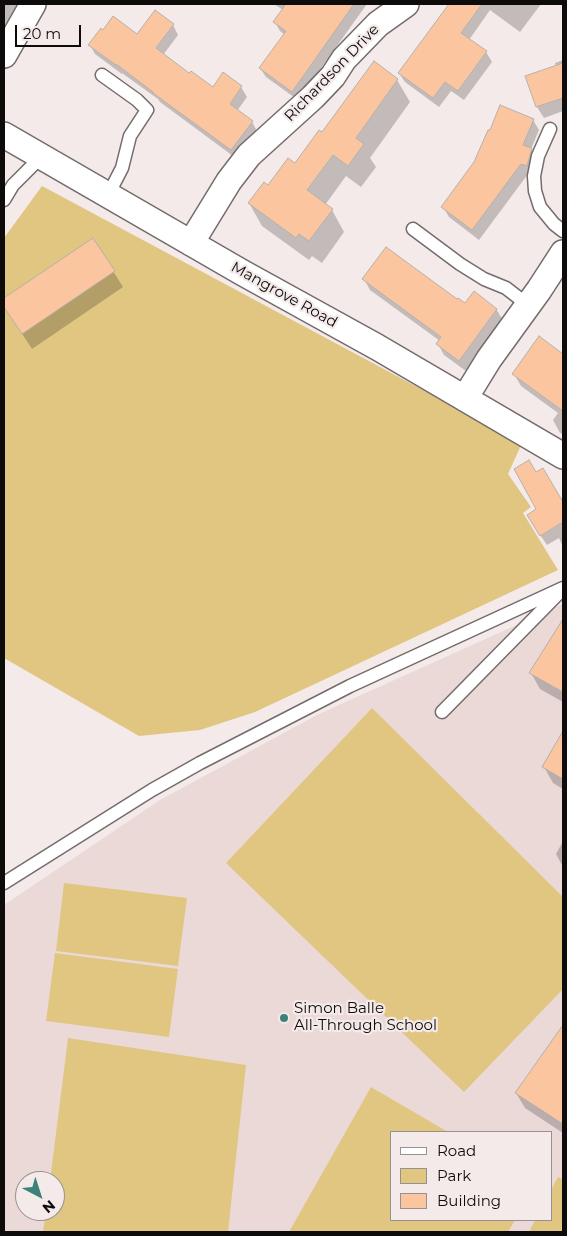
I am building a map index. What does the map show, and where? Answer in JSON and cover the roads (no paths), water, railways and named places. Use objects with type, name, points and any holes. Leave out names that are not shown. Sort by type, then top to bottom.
[{"type":"street","points":[[4,54],[33,4]]},
{"type":"street","name":"Richardson Drive","points":[[191,243],[229,181],[249,155],[313,97],[333,76],[344,59],[378,24],[404,4]]},
{"type":"street","name":"Mangrove Road","points":[[4,134],[191,243],[354,333],[563,456]]},
{"type":"street","points":[[465,398],[489,359],[563,253]]},
{"type":"lane","points":[[102,75],[137,100],[147,110],[130,136],[122,168],[108,195]]},
{"type":"lane","points":[[550,129],[538,156],[534,176],[535,191],[540,207],[554,224],[563,231]]},
{"type":"lane","points":[[4,200],[13,185],[42,156]]},
{"type":"lane","points":[[413,229],[460,264],[484,279],[506,288],[528,305]]},
{"type":"lane","points":[[442,712],[563,588]]},
{"type":"lane","points":[[4,882],[152,790],[200,763],[350,686],[563,588]]},
{"type":"place","name":"Simon Balle All-Through School","points":[[284,1018]]}]
